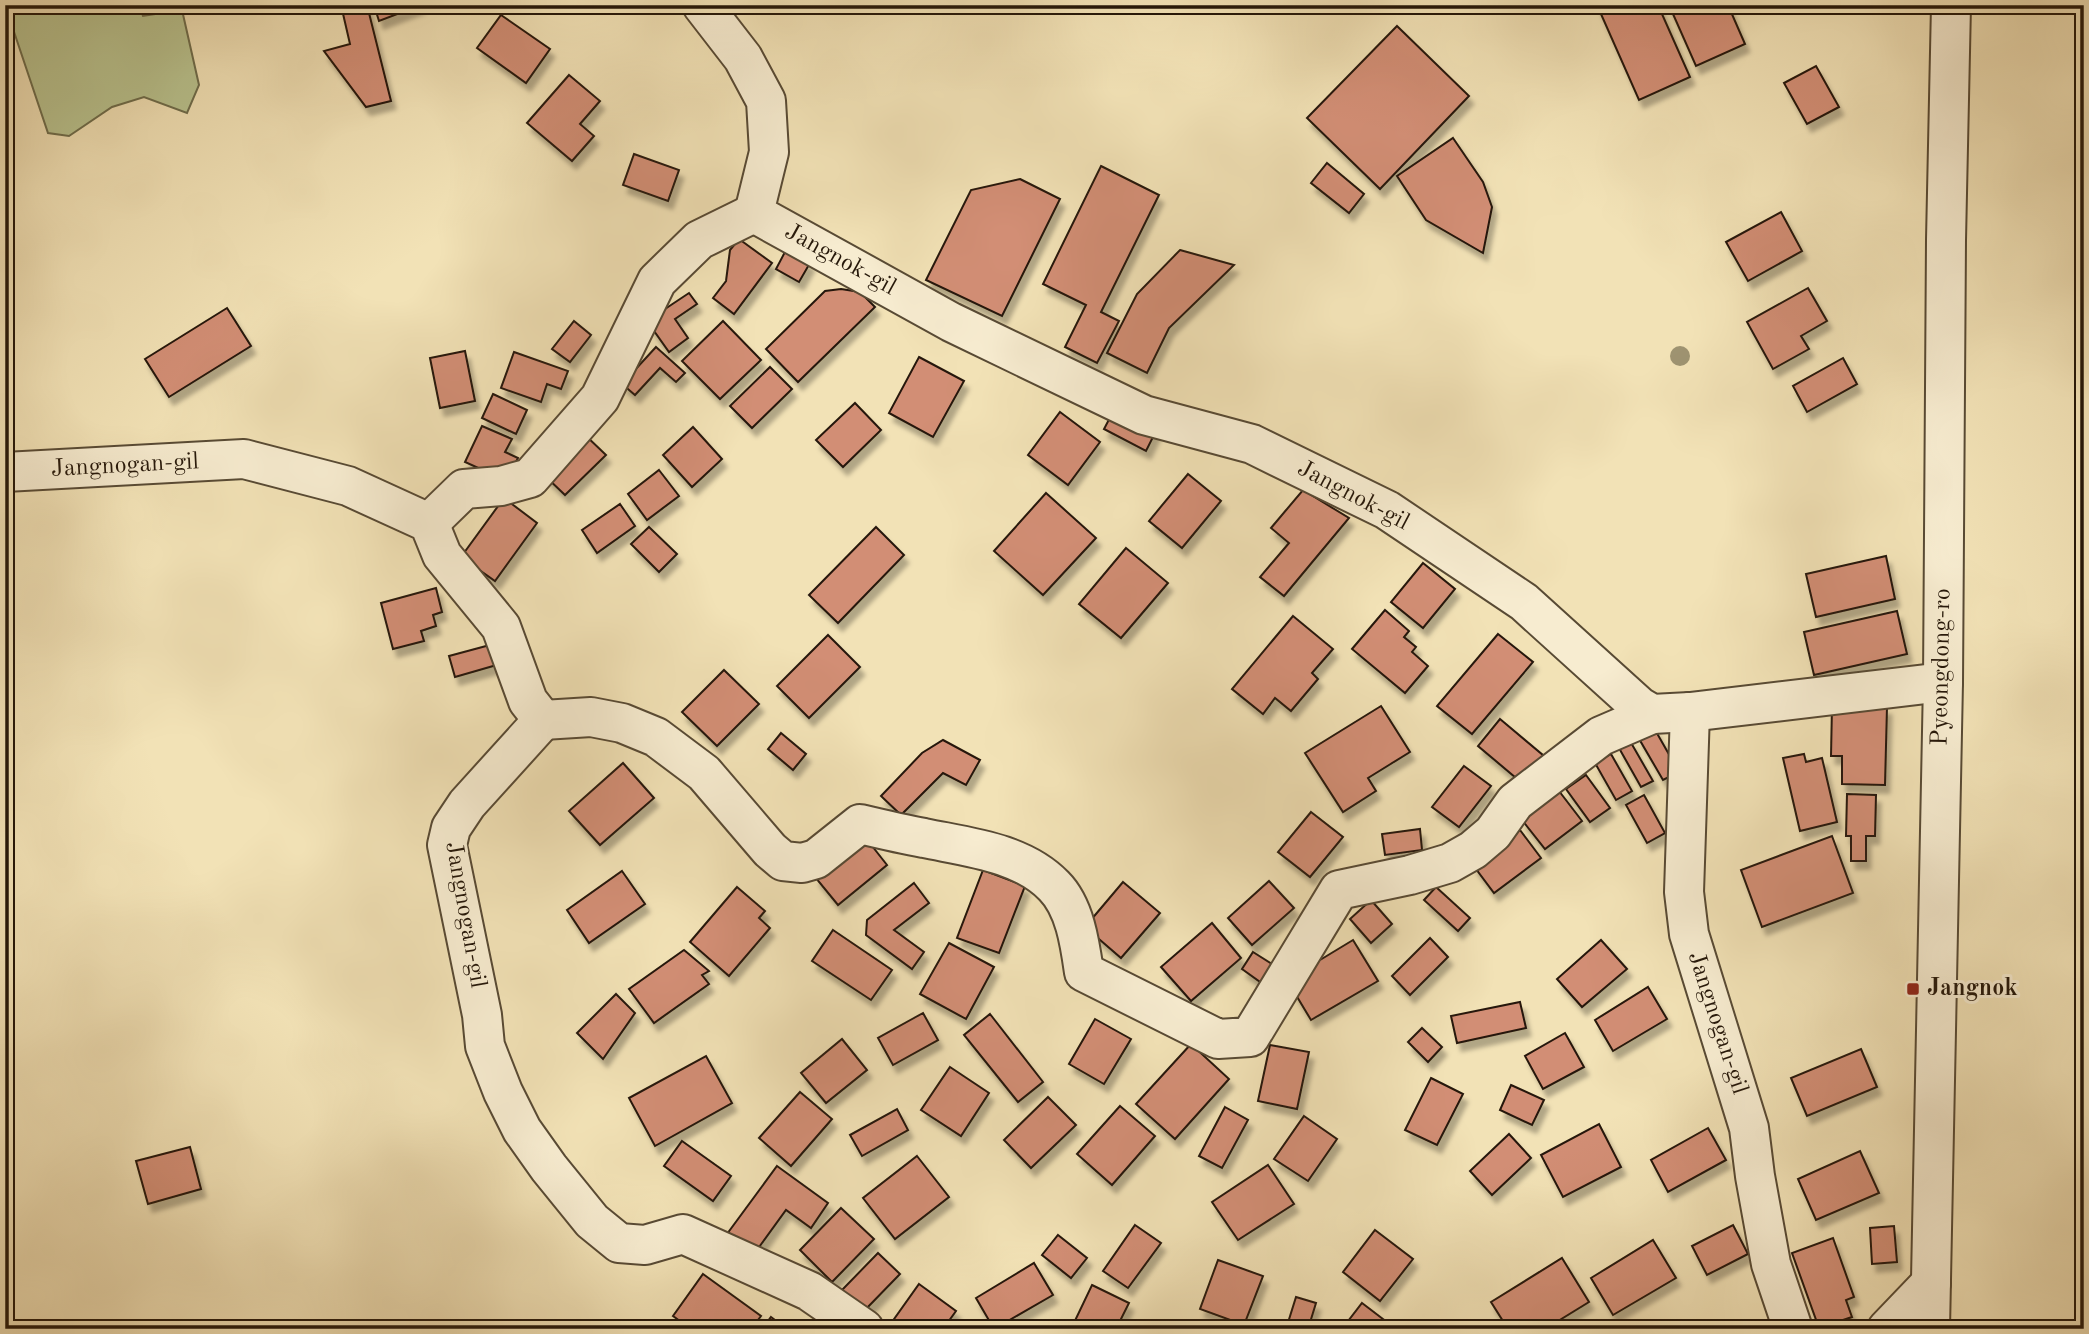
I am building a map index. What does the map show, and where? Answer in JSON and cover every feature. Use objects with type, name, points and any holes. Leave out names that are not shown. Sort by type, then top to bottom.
[{"type":"street","name":"Jangnok-gil","points":[[702,5],[743,58],[766,101],[769,152],[754,213]]},
{"type":"street","name":"Pyeongdong-ro","points":[[1930,1329],[1943,682],[1951,5]]},
{"type":"street","name":"Jangnok-gil","points":[[429,523],[464,489],[501,486],[530,478],[600,398],[657,281],[699,240],[754,213]]},
{"type":"street","name":"Jangnok-gil","points":[[754,213],[951,322],[1144,415],[1252,444],[1387,510],[1524,602],[1623,692],[1652,714]]},
{"type":"street","name":"Jangnogan-gil","points":[[5,472],[244,459],[348,486],[429,523]]},
{"type":"street","points":[[429,523],[442,555],[501,627],[528,701],[543,720],[591,717],[622,723],[656,737],[704,772],[770,850],[783,861],[802,863],[816,859],[860,824],[985,850],[1028,867],[1054,886],[1066,902],[1080,941],[1084,972],[1218,1039],[1250,1037],[1339,890],[1410,875],[1450,863],[1473,850],[1493,833],[1515,802],[1601,736],[1652,714],[1690,712],[1943,682]]},
{"type":"street","name":"Jangnogan-gil","points":[[1690,712],[1684,892],[1689,934],[1749,1128],[1771,1264],[1793,1329]]},
{"type":"street","name":"Jangnogan-gil","points":[[543,720],[467,804],[451,828],[447,845],[480,1002],[485,1046],[503,1092],[523,1130],[549,1168],[592,1221],[619,1243],[645,1245],[683,1234],[809,1291],[864,1329]]},
{"type":"street","points":[[1887,1329],[1931,1283]]},
{"type":"green space","points":[[5,5],[139,5],[143,16],[182,10],[199,85],[187,113],[144,97],[112,107],[69,136],[48,133]]},
{"type":"building","points":[[341,5],[367,5],[391,101],[366,107],[324,51],[350,44]]},
{"type":"building","points":[[374,5],[421,5],[379,21]]},
{"type":"building","points":[[1597,5],[1658,5],[1690,77],[1639,100]]},
{"type":"building","points":[[1669,5],[1728,5],[1745,44],[1696,66]]},
{"type":"building","points":[[501,15],[550,49],[526,83],[477,48]]},
{"type":"building","points":[[1397,26],[1469,96],[1380,189],[1307,118]]},
{"type":"building","points":[[1816,66],[1839,107],[1807,124],[1784,83]]},
{"type":"building","points":[[569,75],[600,101],[580,124],[594,136],[572,161],[527,123]]},
{"type":"building","points":[[1453,138],[1483,182],[1492,207],[1483,253],[1426,220],[1397,176]]},
{"type":"building","points":[[634,154],[679,170],[668,201],[623,185]]},
{"type":"building","points":[[1327,163],[1364,194],[1349,213],[1311,183]]},
{"type":"building","points":[[1101,166],[1159,195],[1101,312],[1119,321],[1097,363],[1065,347],[1086,305],[1043,284]]},
{"type":"building","points":[[1020,179],[1060,199],[1002,316],[926,280],[971,190]]},
{"type":"building","points":[[1781,212],[1802,251],[1748,281],[1726,242]]},
{"type":"building","points":[[739,239],[772,263],[734,314],[713,298],[726,281],[730,250]]},
{"type":"building","points":[[786,250],[810,263],[799,282],[776,269]]},
{"type":"building","points":[[1180,250],[1234,265],[1169,328],[1147,373],[1107,353],[1137,294]]},
{"type":"building","points":[[1808,288],[1827,321],[1801,336],[1809,349],[1773,369],[1747,322]]},
{"type":"building","points":[[841,289],[860,292],[875,307],[798,382],[766,349],[825,291]]},
{"type":"building","points":[[689,293],[697,304],[675,319],[688,338],[669,352],[647,321]]},
{"type":"building","points":[[227,308],[251,346],[169,397],[145,359]]},
{"type":"building","points":[[574,321],[591,335],[570,362],[552,349]]},
{"type":"building","points":[[723,321],[761,360],[720,399],[682,361]]},
{"type":"building","points":[[656,347],[685,373],[676,382],[660,368],[635,395],[622,384]]},
{"type":"building","points":[[465,351],[475,401],[440,408],[430,358]]},
{"type":"building","points":[[514,352],[568,371],[561,389],[547,384],[541,402],[501,388]]},
{"type":"building","points":[[919,357],[964,381],[933,437],[889,413]]},
{"type":"building","points":[[1843,358],[1857,384],[1807,412],[1793,386]]},
{"type":"building","points":[[770,367],[792,389],[752,428],[730,406]]},
{"type":"building","points":[[493,394],[527,410],[516,434],[482,418]]},
{"type":"building","points":[[855,403],[881,430],[843,467],[816,440]]},
{"type":"building","points":[[1115,408],[1157,429],[1146,451],[1104,429]]},
{"type":"building","points":[[1060,412],[1100,442],[1068,485],[1028,455]]},
{"type":"building","points":[[482,426],[512,439],[505,452],[518,458],[512,470],[496,476],[465,462]]},
{"type":"building","points":[[693,427],[722,459],[692,487],[663,455]]},
{"type":"building","points":[[583,433],[606,455],[565,495],[543,474]]},
{"type":"building","points":[[659,470],[679,496],[647,520],[628,494]]},
{"type":"building","points":[[1188,474],[1221,501],[1182,548],[1149,521]]},
{"type":"building","points":[[1303,490],[1349,518],[1284,596],[1260,577],[1289,543],[1271,528]]},
{"type":"building","points":[[1046,493],[1096,538],[1043,595],[994,551]]},
{"type":"building","points":[[504,498],[537,523],[495,581],[461,557]]},
{"type":"building","points":[[620,504],[635,526],[597,553],[582,530]]},
{"type":"building","points":[[649,527],[677,554],[659,572],[631,544]]},
{"type":"building","points":[[876,527],[904,555],[838,623],[809,595]]},
{"type":"building","points":[[1126,548],[1168,583],[1121,638],[1079,604]]},
{"type":"building","points":[[1886,556],[1895,599],[1816,617],[1806,574]]},
{"type":"building","points":[[1423,563],[1455,589],[1423,628],[1391,602]]},
{"type":"building","points":[[436,588],[442,612],[433,615],[436,626],[421,631],[424,641],[393,649],[381,603]]},
{"type":"building","points":[[1385,610],[1409,631],[1404,637],[1416,647],[1412,652],[1428,666],[1405,693],[1352,649]]},
{"type":"building","points":[[1897,611],[1907,654],[1814,675],[1804,632]]},
{"type":"building","points":[[1293,616],[1333,649],[1312,673],[1318,679],[1291,711],[1275,698],[1263,714],[1232,689]]},
{"type":"building","points":[[1498,634],[1533,662],[1472,734],[1437,706]]},
{"type":"building","points":[[828,635],[860,667],[809,718],[777,686]]},
{"type":"building","points":[[501,642],[507,662],[455,677],[449,656]]},
{"type":"building","points":[[724,670],[759,704],[717,746],[682,712]]},
{"type":"building","points":[[1381,706],[1410,752],[1368,778],[1376,791],[1343,812],[1305,753]]},
{"type":"building","points":[[1832,706],[1887,707],[1885,785],[1842,784],[1842,756],[1831,756]]},
{"type":"building","points":[[1500,719],[1544,756],[1522,783],[1478,746]]},
{"type":"building","points":[[1654,728],[1679,772],[1663,780],[1638,737]]},
{"type":"building","points":[[781,733],[806,754],[793,770],[768,749]]},
{"type":"building","points":[[943,740],[980,760],[966,785],[943,773],[901,815],[881,796],[922,753]]},
{"type":"building","points":[[1630,741],[1653,781],[1641,787],[1619,748]]},
{"type":"building","points":[[1611,754],[1632,791],[1616,800],[1595,763]]},
{"type":"building","points":[[1804,754],[1806,762],[1822,758],[1837,822],[1800,831],[1783,758]]},
{"type":"building","points":[[623,763],[654,798],[600,845],[569,811]]},
{"type":"building","points":[[1464,766],[1491,786],[1459,827],[1432,807]]},
{"type":"building","points":[[1586,775],[1610,808],[1590,822],[1566,789]]},
{"type":"building","points":[[1559,791],[1582,821],[1545,849],[1522,820]]},
{"type":"building","points":[[1847,794],[1876,795],[1875,836],[1866,836],[1866,861],[1851,861],[1851,836],[1846,836]]},
{"type":"building","points":[[1644,795],[1665,833],[1647,843],[1626,805]]},
{"type":"building","points":[[1311,812],[1343,837],[1310,877],[1278,852]]},
{"type":"building","points":[[1420,829],[1422,850],[1385,855],[1382,834]]},
{"type":"building","points":[[1520,830],[1541,858],[1494,893],[1473,865]]},
{"type":"building","points":[[1832,836],[1853,893],[1762,927],[1741,870]]},
{"type":"building","points":[[865,837],[887,865],[838,905],[815,877]]},
{"type":"building","points":[[983,870],[1025,886],[999,953],[957,938]]},
{"type":"building","points":[[622,871],[645,904],[589,943],[567,910]]},
{"type":"building","points":[[1269,881],[1294,908],[1252,945],[1228,918]]},
{"type":"building","points":[[1123,882],[1160,913],[1121,958],[1085,927]]},
{"type":"building","points":[[914,883],[929,903],[894,930],[924,952],[912,969],[866,935],[867,920]]},
{"type":"building","points":[[737,887],[765,911],[759,918],[770,928],[729,976],[690,942]]},
{"type":"building","points":[[1436,887],[1470,918],[1458,931],[1424,900]]},
{"type":"building","points":[[1371,900],[1392,924],[1371,943],[1350,919]]},
{"type":"building","points":[[1212,923],[1241,958],[1191,1001],[1161,967]]},
{"type":"building","points":[[833,930],[892,970],[871,1000],[812,961]]},
{"type":"building","points":[[1430,938],[1448,957],[1410,995],[1392,976]]},
{"type":"building","points":[[1353,940],[1378,981],[1311,1020],[1287,980]]},
{"type":"building","points":[[1601,940],[1627,969],[1582,1007],[1557,979]]},
{"type":"building","points":[[949,943],[994,967],[966,1019],[920,994]]},
{"type":"building","points":[[684,950],[709,971],[702,975],[709,984],[654,1023],[629,989]]},
{"type":"building","points":[[1253,952],[1275,966],[1263,984],[1242,969]]},
{"type":"building","points":[[1648,987],[1667,1019],[1613,1051],[1595,1020]]},
{"type":"building","points":[[616,994],[635,1013],[603,1059],[577,1033]]},
{"type":"building","points":[[1520,1002],[1526,1028],[1457,1043],[1451,1016]]},
{"type":"building","points":[[923,1013],[938,1040],[893,1065],[878,1038]]},
{"type":"building","points":[[990,1014],[1043,1082],[1018,1102],[964,1035]]},
{"type":"building","points":[[1095,1019],[1131,1039],[1104,1084],[1069,1064]]},
{"type":"building","points":[[1422,1028],[1442,1047],[1428,1062],[1408,1042]]},
{"type":"building","points":[[1565,1033],[1584,1067],[1543,1089],[1525,1056]]},
{"type":"building","points":[[842,1039],[867,1070],[826,1103],[801,1073]]},
{"type":"building","points":[[1191,1044],[1229,1079],[1175,1139],[1136,1104]]},
{"type":"building","points":[[1270,1045],[1309,1052],[1297,1109],[1258,1101]]},
{"type":"building","points":[[1861,1049],[1877,1087],[1807,1116],[1791,1078]]},
{"type":"building","points":[[706,1056],[732,1103],[655,1146],[629,1098]]},
{"type":"building","points":[[950,1067],[989,1093],[961,1136],[921,1110]]},
{"type":"building","points":[[1431,1078],[1463,1094],[1437,1145],[1405,1130]]},
{"type":"building","points":[[1511,1085],[1544,1100],[1532,1125],[1500,1110]]},
{"type":"building","points":[[800,1092],[832,1119],[791,1166],[759,1138]]},
{"type":"building","points":[[1048,1097],[1076,1125],[1031,1168],[1004,1140]]},
{"type":"building","points":[[1120,1106],[1155,1136],[1112,1185],[1077,1154]]},
{"type":"building","points":[[1225,1107],[1248,1120],[1222,1168],[1199,1156]]},
{"type":"building","points":[[897,1109],[908,1130],[862,1156],[850,1135]]},
{"type":"building","points":[[1304,1116],[1337,1139],[1308,1181],[1274,1159]]},
{"type":"building","points":[[1599,1124],[1621,1167],[1563,1197],[1541,1155]]},
{"type":"building","points":[[1708,1128],[1726,1160],[1668,1192],[1651,1160]]},
{"type":"building","points":[[1509,1134],[1531,1158],[1492,1195],[1470,1171]]},
{"type":"building","points":[[682,1141],[731,1176],[713,1201],[664,1166]]},
{"type":"building","points":[[190,1147],[201,1189],[148,1204],[136,1161]]},
{"type":"building","points":[[1860,1151],[1879,1193],[1816,1220],[1798,1179]]},
{"type":"building","points":[[917,1156],[949,1197],[895,1239],[863,1198]]},
{"type":"building","points":[[1268,1165],[1294,1204],[1238,1240],[1212,1202]]},
{"type":"building","points":[[777,1166],[828,1203],[811,1228],[786,1210],[754,1254],[727,1234]]},
{"type":"building","points":[[841,1208],[874,1239],[832,1282],[800,1250]]},
{"type":"building","points":[[1135,1225],[1161,1243],[1128,1288],[1103,1271]]},
{"type":"building","points":[[1733,1225],[1748,1254],[1707,1275],[1692,1246]]},
{"type":"building","points":[[1894,1226],[1897,1262],[1872,1264],[1870,1228]]},
{"type":"building","points":[[1375,1230],[1413,1259],[1380,1301],[1343,1272]]},
{"type":"building","points":[[1058,1235],[1087,1258],[1071,1278],[1042,1255]]},
{"type":"building","points":[[1833,1238],[1854,1297],[1846,1300],[1852,1317],[1819,1328],[1792,1253]]},
{"type":"building","points":[[1653,1240],[1676,1278],[1613,1315],[1591,1278]]},
{"type":"building","points":[[878,1253],[900,1274],[863,1312],[841,1291]]},
{"type":"building","points":[[1562,1258],[1589,1302],[1545,1329],[1508,1329],[1491,1302]]},
{"type":"building","points":[[1218,1260],[1263,1276],[1244,1325],[1200,1309]]},
{"type":"building","points":[[1034,1263],[1053,1295],[994,1329],[976,1298]]},
{"type":"building","points":[[703,1274],[761,1316],[751,1329],[691,1329],[673,1316]]},
{"type":"building","points":[[919,1284],[956,1311],[943,1329],[887,1329]]},
{"type":"building","points":[[1092,1285],[1129,1303],[1116,1329],[1071,1329]]},
{"type":"building","points":[[1296,1297],[1316,1303],[1308,1329],[1286,1329]]},
{"type":"building","points":[[1362,1303],[1396,1329],[1342,1329]]},
{"type":"building","points":[[771,1317],[787,1329],[762,1329]]},
{"type":"place","name":"Jangnok","points":[[1913,989]]}]
